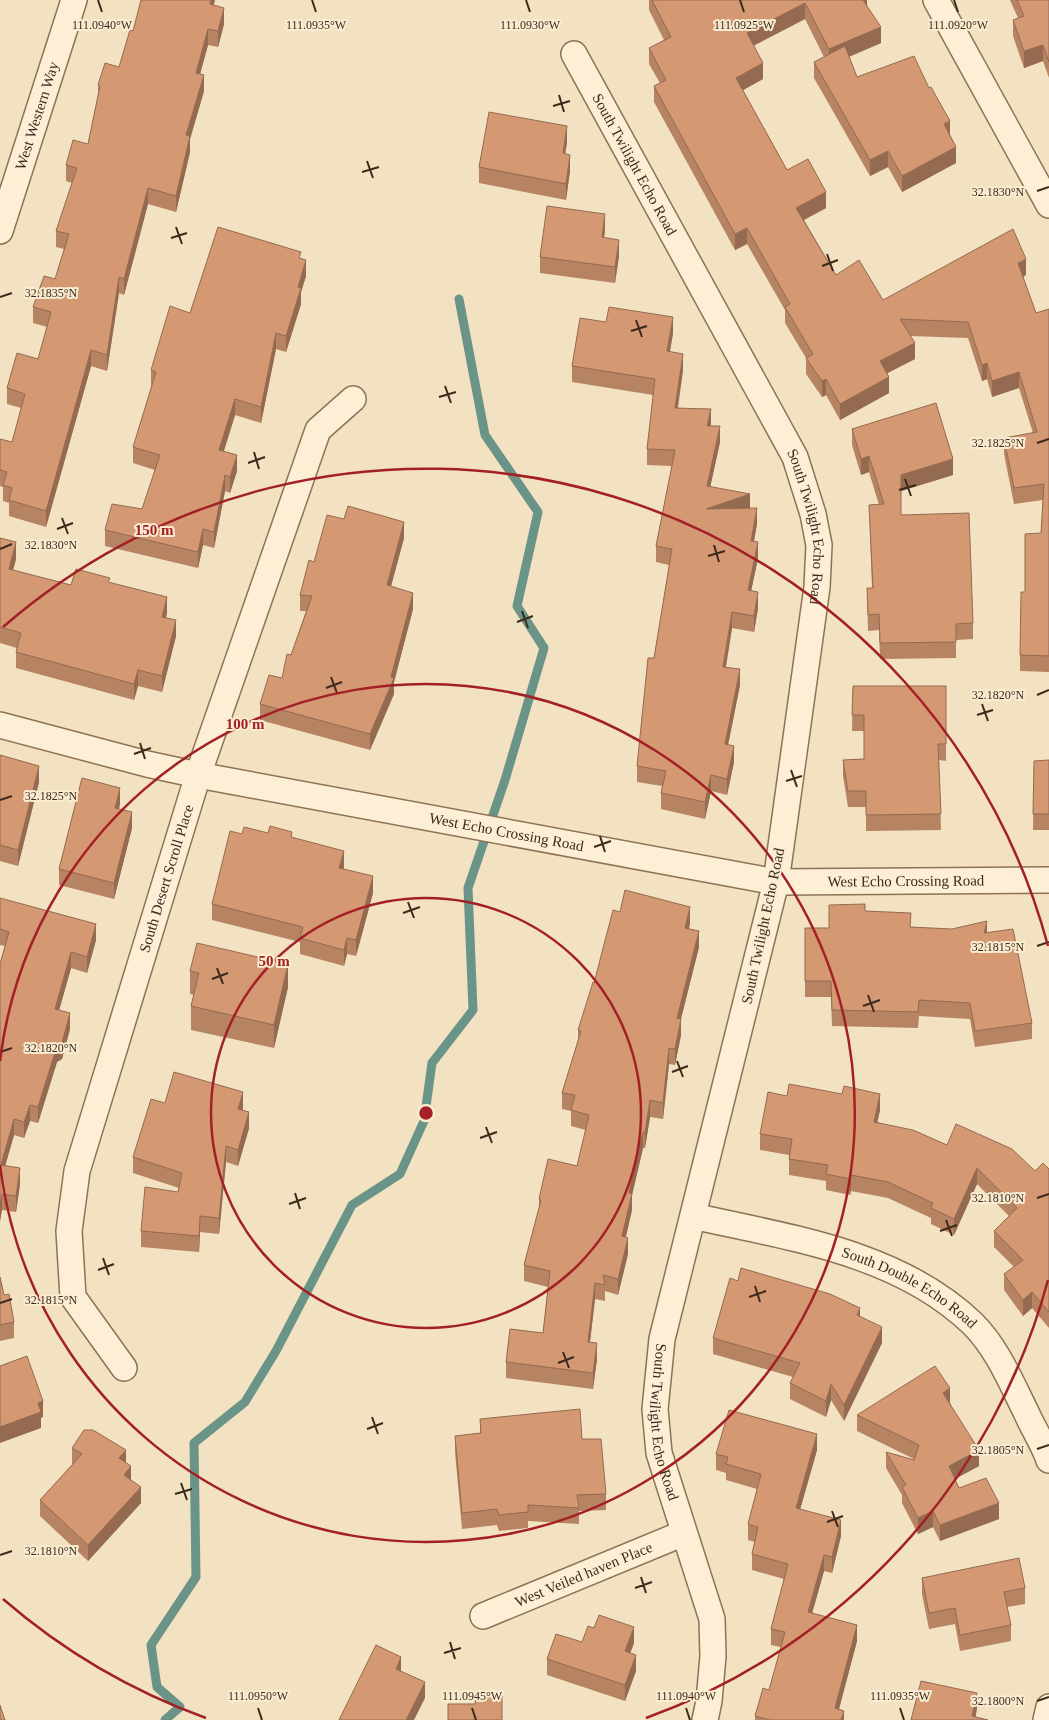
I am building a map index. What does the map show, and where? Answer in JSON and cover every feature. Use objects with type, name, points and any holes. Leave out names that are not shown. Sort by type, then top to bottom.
[{"type":"street","name":"West Western Way","points":[[0,231],[74,0]]},
{"type":"street","points":[[936,0],[1049,205]]},
{"type":"street","name":"South Twilight Echo Road","points":[[574,54],[795,456],[813,514],[819,545],[817,587],[776,882],[662,1339],[655,1409],[659,1453],[712,1619],[713,1656],[709,1701],[705,1720]]},
{"type":"street","name":"South Desert Scroll Place","points":[[124,1368],[73,1297],[69,1231],[77,1171],[198,775],[318,430],[353,399]]},
{"type":"street","name":"West Echo Crossing Road","points":[[0,725],[147,764],[198,775],[776,882],[1049,880]]},
{"type":"street","name":"South Double Echo Road","points":[[693,1216],[821,1245],[881,1264],[937,1296],[974,1325],[1000,1360],[1049,1460]]},
{"type":"street","name":"West Veiled haven Place","points":[[483,1616],[684,1532]]},
{"type":"street","points":[[1046,1720],[1049,1707]]},
{"type":"building","points":[[141,0],[211,0],[210,4],[224,8],[218,31],[208,29],[196,73],[204,75],[186,135],[190,136],[176,196],[148,188],[124,279],[119,277],[107,355],[91,350],[46,511],[9,500],[12,488],[3,485],[7,472],[0,470],[0,439],[12,442],[25,394],[7,388],[17,353],[38,359],[51,312],[33,307],[44,276],[55,279],[69,234],[56,231],[77,168],[66,165],[73,140],[88,144],[100,86],[98,85],[105,63],[119,67],[130,30],[133,31]]},
{"type":"building","points":[[652,0],[863,0],[881,27],[829,49],[805,3],[747,33],[763,63],[736,78],[787,170],[808,159],[826,192],[796,208],[836,275],[859,260],[883,300],[1013,229],[1026,259],[1018,263],[1036,313],[1049,309],[1049,656],[1020,655],[1021,592],[1025,592],[1025,534],[1041,533],[1044,484],[1014,488],[1004,438],[1037,432],[1019,372],[992,381],[987,363],[982,365],[968,322],[900,319],[915,343],[880,361],[889,377],[840,404],[826,379],[822,381],[806,358],[813,354],[785,307],[790,304],[747,228],[735,234],[654,86],[666,80],[649,48],[671,37]]},
{"type":"building","points":[[1017,0],[1049,0],[1049,62],[1043,45],[1024,51],[1013,20],[1024,16]]},
{"type":"building","points":[[845,46],[857,77],[914,56],[929,88],[931,87],[950,121],[944,124],[956,147],[902,176],[888,151],[870,160],[814,62]]},
{"type":"building","points":[[489,112],[567,126],[563,153],[570,155],[566,184],[479,167]]},
{"type":"building","points":[[547,206],[605,214],[602,237],[619,240],[615,267],[540,257]]},
{"type":"building","points":[[218,227],[301,252],[299,258],[306,260],[298,287],[301,288],[286,336],[276,333],[261,407],[235,399],[219,450],[237,455],[230,477],[225,475],[214,532],[203,529],[198,552],[105,530],[112,504],[142,509],[160,455],[133,447],[156,372],[151,370],[170,306],[190,313]]},
{"type":"building","points":[[609,307],[673,317],[667,351],[683,354],[675,408],[711,409],[707,426],[720,426],[707,486],[750,494],[706,509],[757,508],[751,541],[758,542],[748,590],[758,592],[754,616],[732,612],[723,667],[740,669],[725,744],[734,746],[727,779],[711,775],[705,802],[661,793],[666,771],[637,766],[648,658],[654,658],[672,549],[656,546],[675,450],[647,449],[655,379],[572,366],[580,318],[606,322]]},
{"type":"building","points":[[936,403],[953,459],[901,475],[901,515],[969,513],[973,623],[956,624],[956,642],[880,643],[879,614],[868,615],[867,588],[873,588],[869,505],[884,504],[869,456],[861,459],[852,429]]},
{"type":"building","points":[[348,506],[404,522],[387,585],[413,593],[391,677],[394,678],[370,734],[260,704],[269,675],[282,678],[287,654],[291,655],[312,596],[300,595],[309,560],[314,562],[327,515],[344,519]]},
{"type":"building","points":[[0,538],[16,542],[9,569],[71,585],[76,569],[110,578],[108,582],[167,597],[162,617],[176,620],[162,676],[138,670],[134,684],[16,652],[21,633],[0,627]]},
{"type":"building","points":[[853,686],[946,686],[946,744],[938,744],[941,814],[866,815],[866,791],[848,791],[843,760],[864,759],[864,715],[852,715]]},
{"type":"building","points":[[0,755],[39,766],[18,850],[0,845]]},
{"type":"building","points":[[1049,760],[1049,814],[1033,814],[1034,761]]},
{"type":"building","points":[[82,778],[120,788],[115,808],[132,812],[114,883],[59,869]]},
{"type":"building","points":[[270,826],[292,832],[291,837],[344,851],[339,868],[373,876],[356,940],[347,938],[344,950],[300,938],[303,927],[212,904],[230,831],[242,834],[244,827],[268,833]]},
{"type":"building","points":[[625,890],[690,907],[685,928],[699,931],[677,1018],[681,1019],[675,1049],[669,1048],[663,1103],[650,1100],[645,1132],[643,1132],[629,1193],[632,1194],[622,1236],[628,1238],[618,1279],[603,1275],[605,1285],[595,1283],[588,1342],[597,1343],[593,1373],[506,1362],[510,1329],[543,1333],[550,1271],[524,1265],[541,1200],[539,1199],[548,1159],[577,1166],[589,1115],[571,1110],[575,1095],[562,1093],[581,1031],[578,1030],[594,983],[613,910],[620,912]]},
{"type":"building","points":[[0,898],[96,924],[87,957],[71,952],[55,1009],[70,1013],[62,1043],[57,1046],[38,1107],[30,1105],[24,1122],[14,1119],[1,1165],[20,1168],[16,1196],[2,1194],[0,1205],[0,964],[9,932],[0,929]]},
{"type":"building","points":[[865,904],[865,911],[911,913],[910,927],[952,929],[987,921],[984,933],[1013,929],[1032,1023],[975,1031],[970,1003],[919,1000],[918,1012],[832,1010],[831,981],[805,981],[805,928],[829,928],[829,905]]},
{"type":"building","points":[[197,943],[288,964],[274,1025],[191,1006],[199,973],[190,971]]},
{"type":"building","points":[[174,1072],[243,1092],[238,1109],[249,1112],[238,1150],[226,1146],[219,1218],[200,1216],[199,1236],[141,1231],[145,1187],[178,1192],[182,1173],[133,1157],[151,1099],[165,1103]]},
{"type":"building","points":[[789,1084],[842,1094],[844,1086],[880,1094],[874,1122],[913,1130],[947,1145],[956,1124],[1012,1149],[1035,1171],[1043,1163],[1049,1169],[1049,1312],[1032,1292],[1023,1300],[1004,1274],[1023,1260],[994,1231],[1017,1208],[977,1168],[954,1219],[931,1208],[933,1203],[888,1182],[851,1175],[850,1179],[826,1174],[828,1165],[789,1159],[792,1139],[760,1134],[768,1092],[787,1096]]},
{"type":"building","points":[[741,1268],[830,1294],[860,1308],[857,1315],[882,1327],[844,1405],[831,1384],[826,1401],[790,1383],[800,1363],[713,1338],[730,1278],[738,1281]]},
{"type":"building","points":[[0,1277],[4,1295],[9,1294],[14,1322],[0,1325]]},
{"type":"building","points":[[27,1356],[43,1401],[38,1403],[41,1412],[0,1427],[0,1366]]},
{"type":"building","points":[[935,1366],[950,1388],[943,1393],[979,1450],[949,1466],[959,1488],[986,1478],[999,1503],[940,1525],[933,1511],[918,1518],[902,1487],[906,1485],[886,1452],[914,1460],[919,1445],[857,1415]]},
{"type":"building","points":[[580,1409],[582,1439],[601,1439],[606,1494],[577,1495],[579,1508],[528,1505],[528,1512],[499,1515],[497,1509],[462,1513],[455,1436],[481,1433],[480,1419]]},
{"type":"building","points":[[729,1410],[817,1434],[796,1508],[841,1520],[832,1557],[824,1555],[808,1612],[857,1625],[835,1708],[844,1711],[841,1720],[770,1720],[755,1716],[763,1688],[769,1690],[785,1632],[771,1629],[788,1564],[752,1554],[758,1527],[748,1524],[761,1474],[726,1464],[728,1457],[716,1454]]},
{"type":"building","points":[[84,1430],[93,1430],[126,1450],[119,1458],[131,1466],[124,1475],[141,1487],[88,1545],[40,1500],[82,1454],[72,1448]]},
{"type":"building","points":[[1019,1558],[1025,1588],[1004,1592],[1011,1625],[960,1635],[955,1608],[929,1613],[922,1578]]},
{"type":"building","points":[[599,1615],[634,1627],[625,1651],[636,1655],[625,1685],[547,1659],[556,1634],[582,1642],[588,1626],[594,1628]]},
{"type":"building","points":[[376,1645],[401,1657],[396,1669],[425,1682],[406,1720],[339,1720]]},
{"type":"building","points":[[921,1681],[977,1693],[972,1716],[988,1720],[911,1720]]},
{"type":"building","points":[[476,1696],[502,1696],[502,1720],[448,1720],[448,1704],[475,1704]]},
{"type":"building","points":[[0,1705],[5,1720],[0,1720]]},
{"type":"waterway","points":[[165,1720],[180,1707],[157,1687],[151,1645],[196,1577],[194,1443],[245,1402],[276,1351],[352,1205],[400,1174],[424,1121],[432,1063],[473,1010],[468,888],[505,780],[544,648],[517,606],[538,512],[485,435],[459,299]]}]
